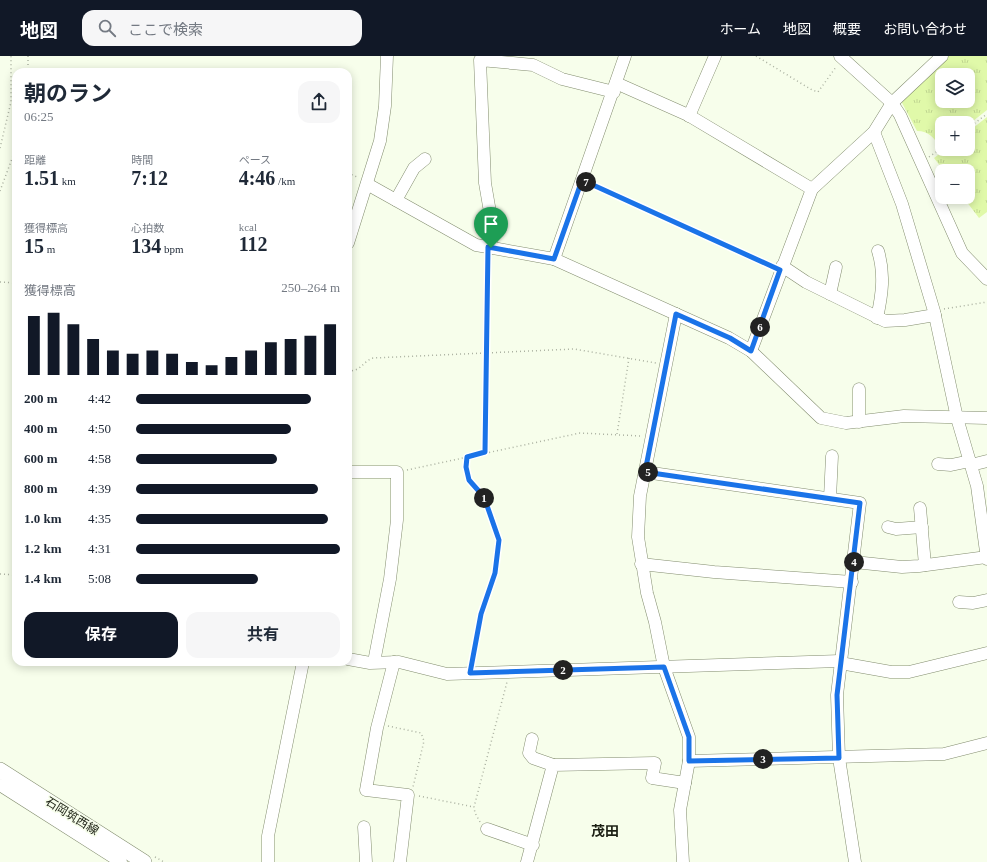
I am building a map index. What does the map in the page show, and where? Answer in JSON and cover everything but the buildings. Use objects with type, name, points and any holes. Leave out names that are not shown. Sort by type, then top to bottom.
[{"type":"main road","name":"石岡筑西線","points":[[0,770],[144,862]]},
{"type":"street","points":[[352,231],[380,141],[385,106],[387,56]]},
{"type":"street","points":[[554,259],[625,56]]},
{"type":"street","points":[[690,116],[715,56]]},
{"type":"street","points":[[751,351],[812,188],[874,132],[892,103],[942,56]]},
{"type":"street","points":[[841,57],[892,103],[900,115],[962,253],[987,279]]},
{"type":"street","points":[[489,248],[490,212],[485,183],[477,58],[498,58],[533,65],[562,79],[615,88],[658,100],[690,116],[812,188]]},
{"type":"street","points":[[854,562],[902,567],[987,558],[977,486],[957,418],[935,313],[902,204],[874,132]]},
{"type":"street","points":[[396,200],[414,168],[425,159]]},
{"type":"street","points":[[367,184],[476,246],[554,259],[730,338],[751,351],[821,418],[846,423],[904,416],[987,418]]},
{"type":"street","points":[[877,318],[882,293],[883,278],[882,263],[878,251]]},
{"type":"street","points":[[830,294],[836,267]]},
{"type":"street","points":[[781,268],[885,321],[905,320],[935,313]]},
{"type":"street","points":[[676,314],[640,496],[638,537],[641,564],[664,667],[689,737],[689,761],[680,810],[683,862]]},
{"type":"street","points":[[859,389],[859,422]]},
{"type":"street","points":[[830,498],[832,456]]},
{"type":"street","points":[[938,464],[951,465],[987,461]]},
{"type":"street","points":[[352,472],[397,472],[397,520],[390,579],[374,662]]},
{"type":"street","points":[[645,472],[860,503],[852,582],[840,661],[837,695],[839,758],[854,862]]},
{"type":"street","points":[[920,508],[925,565]]},
{"type":"street","points":[[888,527],[896,529],[922,527]]},
{"type":"street","points":[[641,564],[714,572],[852,582]]},
{"type":"street","points":[[959,602],[972,603],[987,600]]},
{"type":"street","points":[[352,659],[374,662],[394,662],[447,674],[840,661],[846,664],[876,669],[909,672],[987,653]]},
{"type":"street","points":[[394,662],[378,724],[366,790],[410,795],[400,862]]},
{"type":"street","points":[[268,862],[268,836],[302,666]]},
{"type":"street","points":[[532,739],[529,753],[533,758],[553,765],[655,763],[652,778],[685,784]]},
{"type":"street","points":[[689,761],[944,754],[987,743]]},
{"type":"street","points":[[527,862],[533,845],[553,765]]},
{"type":"street","points":[[0,785],[121,862]]},
{"type":"street","points":[[364,827],[366,862]]},
{"type":"street","points":[[487,829],[533,845]]},
{"type":"path","points":[[0,148],[11,102],[11,56]]},
{"type":"path","points":[[28,56],[28,68]]},
{"type":"path","points":[[756,56],[812,90],[818,92],[841,57]]},
{"type":"path","points":[[975,123],[987,114]]},
{"type":"path","points":[[922,163],[935,153]]},
{"type":"path","points":[[0,191],[12,159]]},
{"type":"path","points":[[582,180],[781,268]]},
{"type":"path","points":[[485,452],[489,248]]},
{"type":"path","points":[[0,282],[12,283]]},
{"type":"path","points":[[935,313],[987,302]]},
{"type":"path","points":[[352,371],[358,370],[369,360],[374,358],[574,349],[666,365]]},
{"type":"path","points":[[617,434],[629,358]]},
{"type":"path","points":[[397,472],[485,452],[580,433],[652,436]]},
{"type":"path","points":[[467,457],[466,467],[469,480],[484,497],[499,540],[495,573],[481,614],[470,673]]},
{"type":"path","points":[[0,574],[12,575]]},
{"type":"path","points":[[487,829],[479,821],[474,807],[508,672]]},
{"type":"path","points":[[378,724],[421,733],[424,741],[410,795],[474,807]]},
{"type":"green space","points":[[948,56],[987,56],[987,110],[975,119],[975,116],[935,116],[935,141],[925,132],[917,131],[901,101],[935,68],[935,108],[975,108],[975,68],[935,68]]},
{"type":"green space","points":[[987,117],[987,212],[979,218],[968,204],[975,204],[975,164],[939,164],[934,158],[937,156],[975,156],[975,126]]},
{"type":"district","name":"茂田","points":[[605,831]]},
{"type":"route","points":[[582,180],[780,270],[751,351],[730,338],[676,314],[645,472],[860,503],[837,695],[839,758],[689,761],[689,737],[664,667],[470,673],[481,614],[495,573],[499,540],[484,497],[469,480],[466,467],[467,457],[485,452],[488,247],[491,248],[554,259],[582,180]]}]
